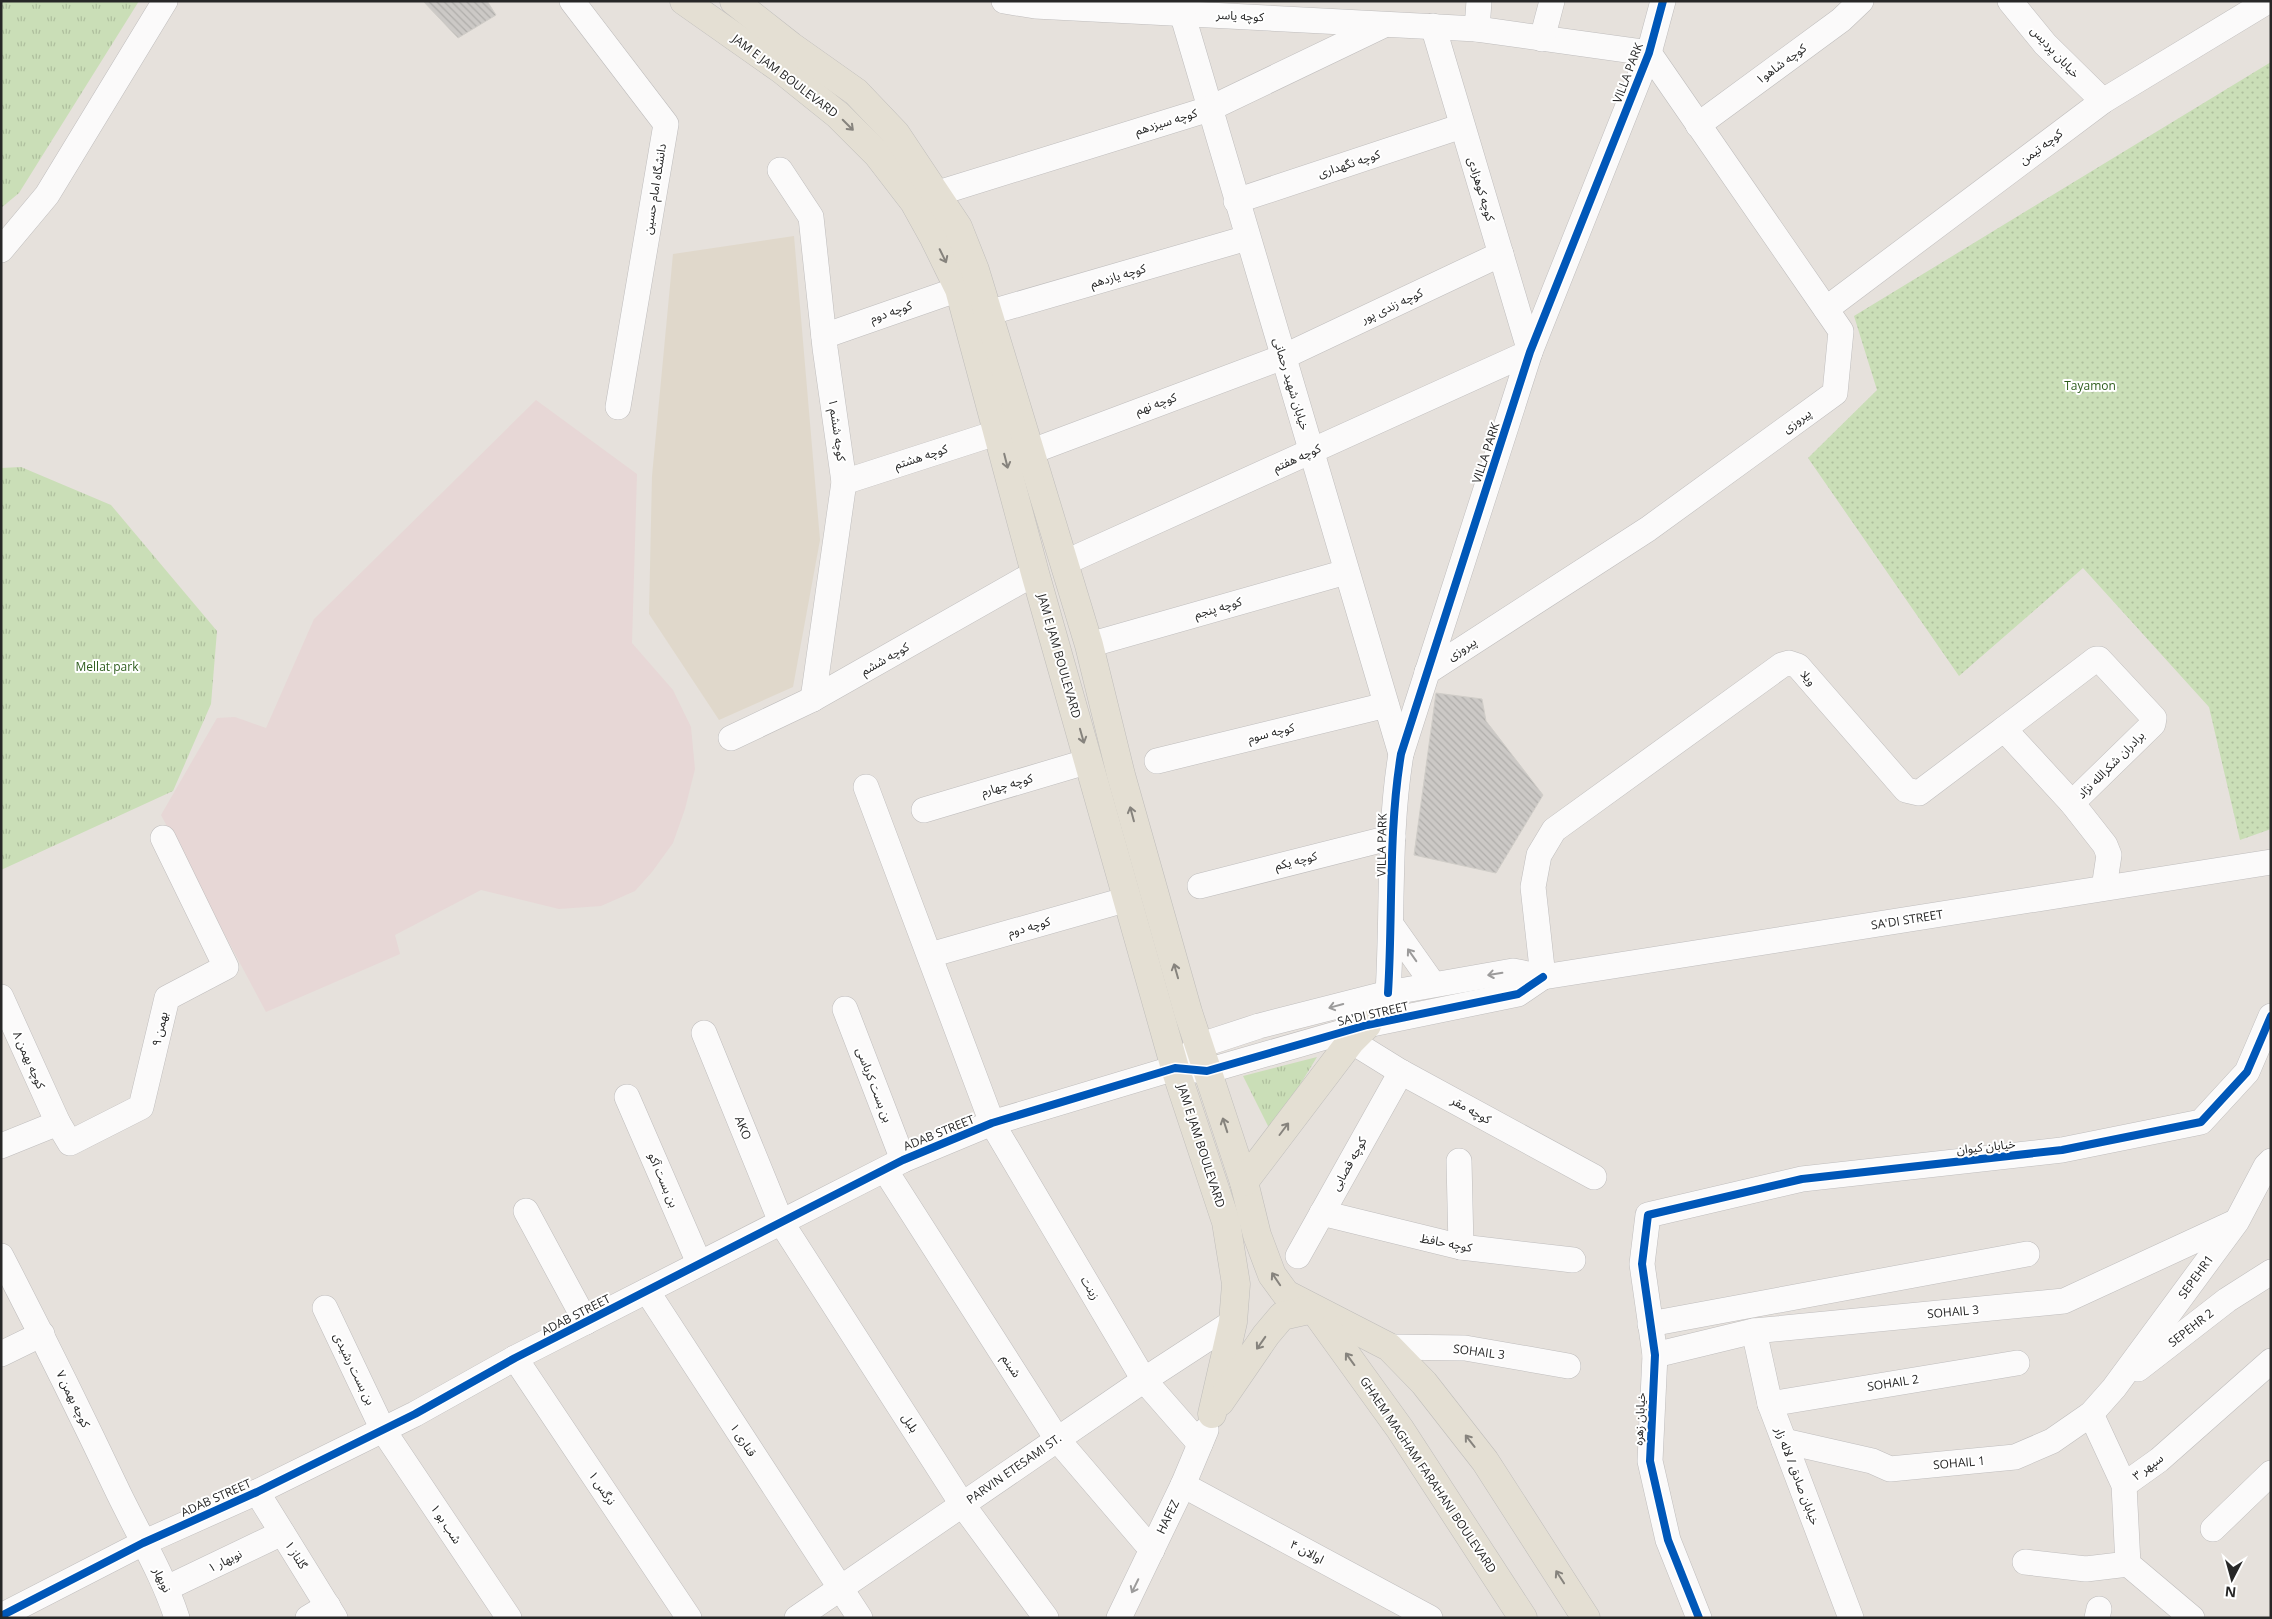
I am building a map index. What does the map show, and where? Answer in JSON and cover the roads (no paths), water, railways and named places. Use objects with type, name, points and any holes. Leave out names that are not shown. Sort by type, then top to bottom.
[{"type":"main road","name":"JAM E JAM BOULEVARD","points":[[684,1],[782,70],[838,115],[877,154],[914,202],[959,289],[999,432],[1035,573],[1175,1068],[1226,1222],[1236,1284],[1233,1322],[1212,1414]]},
{"type":"main road","points":[[734,1],[791,46],[856,92],[896,134],[958,227],[975,270],[1089,645],[1126,794],[1202,1058],[1244,1182],[1257,1235],[1272,1275],[1286,1294],[1389,1347],[1424,1382],[1485,1461],[1586,1618]]},
{"type":"main road","points":[[1035,573],[1064,563]]},
{"type":"main road","points":[[1244,1182],[1359,1033]]},
{"type":"main road","points":[[1212,1414],[1282,1316],[1313,1309]]},
{"type":"main road","name":"GHAEM MAGHAM FARAHANI BOULEVARD","points":[[1313,1309],[1400,1428],[1524,1618]]},
{"type":"street","points":[[1,250],[47,195],[164,1]]},
{"type":"street","name":"دانشگاه امام حسین","points":[[572,1],[666,124],[618,407]]},
{"type":"street","name":"کوچه یاسر","points":[[1004,1],[1035,6],[1477,29],[1649,53]]},
{"type":"street","points":[[1477,29],[1480,1]]},
{"type":"street","points":[[1542,39],[1552,1]]},
{"type":"street","name":"VILLA PARK","points":[[1388,992],[1392,926],[1395,789],[1400,754],[1530,352],[1649,53],[1664,1]]},
{"type":"street","name":"کوچه شاهو۱","points":[[1698,125],[1835,11],[1862,1]]},
{"type":"street","name":"خیابان پردیس","points":[[2010,1],[2045,44],[2103,101]]},
{"type":"street","name":"کوچه تیمن","points":[[1826,309],[2103,101],[2268,1]]},
{"type":"street","name":"خیابان شهید رحمانی","points":[[1182,14],[1400,754]]},
{"type":"street","name":"کوچه سیزدهم","points":[[935,194],[1209,109],[1386,24]]},
{"type":"street","name":"کوچه کوهزادی","points":[[1433,26],[1530,352]]},
{"type":"street","name":"پیروزی","points":[[1427,672],[1648,529],[1835,393],[1841,332],[1649,53]]},
{"type":"street","name":"کوچه نگهداری","points":[[1236,201],[1462,126]]},
{"type":"street","name":"کوچه ششم ۱","points":[[780,170],[811,217],[824,336],[844,482],[813,699]]},
{"type":"street","name":"کوچه یازدهم","points":[[988,313],[1247,238]]},
{"type":"street","name":"کوچه زندی پور","points":[[1283,357],[1500,254]]},
{"type":"street","name":"کوچه دوم","points":[[824,336],[959,289]]},
{"type":"street","name":"کوچه هفتم","points":[[1064,563],[1530,352]]},
{"type":"street","name":"کوچه نهم","points":[[1030,452],[1283,357]]},
{"type":"street","name":"کوچه هشتم","points":[[844,482],[999,432]]},
{"type":"street","name":"کوچه پنجم","points":[[1089,645],[1346,572]]},
{"type":"street","name":"کوچه ششم","points":[[731,738],[813,699],[1035,573]]},
{"type":"street","name":"برادران شکرالله نژاد","points":[[2004,729],[2096,659],[2099,659],[2154,718],[2153,724],[2072,803]]},
{"type":"street","name":"ویلا","points":[[1543,977],[1533,887],[1539,855],[1554,830],[1782,665],[1789,663],[1798,666],[1906,790],[1912,793],[1919,792],[2004,729]]},
{"type":"street","name":"کوچه سوم","points":[[1157,761],[1386,705]]},
{"type":"street","points":[[2004,729],[2072,803],[2108,850],[2104,888]]},
{"type":"street","name":"کوچه چهارم","points":[[924,810],[1089,762]]},
{"type":"street","name":"زینت","points":[[866,786],[992,1123],[1144,1380],[1200,1444]]},
{"type":"street","name":"کوچه یکم","points":[[1200,886],[1393,837]]},
{"type":"street","name":"بهمن ۹","points":[[58,1123],[70,1143],[141,1107],[167,998],[226,967],[163,838]]},
{"type":"street","name":"SA'DI STREET","points":[[1202,1058],[1259,1026],[1388,992],[1513,971],[1543,977],[2271,862]]},
{"type":"street","name":"کوچه دوم","points":[[930,955],[1128,900]]},
{"type":"street","points":[[1392,926],[1433,984]]},
{"type":"street","name":"SA'DI STREET","points":[[1202,1058],[1359,1033],[1518,994],[1543,977]]},
{"type":"street","name":"کوچه بهمن ۸","points":[[1,998],[58,1123]]},
{"type":"street","name":"بن بست کرباسی","points":[[845,1010],[894,1165]]},
{"type":"street","name":"خیابان کیوان","points":[[1648,1215],[1802,1179],[2062,1150],[2201,1122],[2247,1072],[2271,1016]]},
{"type":"street","name":"AKO","points":[[704,1033],[781,1222]]},
{"type":"street","name":"کوچه مقر","points":[[1359,1033],[1401,1072],[1594,1177]]},
{"type":"street","points":[[1175,1068],[1202,1058]]},
{"type":"street","name":"ADAB STREET","points":[[1,1616],[143,1543],[257,1492],[383,1430],[515,1358],[894,1165],[992,1123],[1175,1068]]},
{"type":"street","name":"کوچه قصابی","points":[[1298,1256],[1401,1072]]},
{"type":"street","name":"بن بست آکو","points":[[627,1097],[699,1263]]},
{"type":"street","points":[[1,1146],[58,1123]]},
{"type":"street","points":[[1459,1161],[1461,1247]]},
{"type":"street","name":"SEPEHR1","points":[[2114,1388],[2237,1221],[2266,1166],[2271,1161]]},
{"type":"street","name":"شبنم","points":[[894,1165],[1057,1439],[1152,1550]]},
{"type":"street","points":[[526,1211],[586,1322]]},
{"type":"street","name":"کوچه حافظ","points":[[1322,1213],[1461,1247],[1573,1260]]},
{"type":"street","name":"خیابان زهره","points":[[1648,1215],[1642,1264],[1654,1355],[1650,1461],[1668,1540],[1699,1618]]},
{"type":"street","name":"SOHAIL 3","points":[[1654,1355],[1754,1331],[2064,1301],[2237,1221]]},
{"type":"street","name":"بلبل","points":[[781,1222],[962,1504],[1046,1618]]},
{"type":"street","points":[[1650,1324],[2027,1254]]},
{"type":"street","name":"کوچه بهمن ۷","points":[[1,1256],[42,1334],[143,1543]]},
{"type":"street","name":"SEPEHR 2","points":[[2114,1388],[2227,1300],[2271,1272]]},
{"type":"street","name":"قناری ۱","points":[[647,1291],[860,1618]]},
{"type":"street","name":"بن بست رشیدی","points":[[325,1308],[383,1430]]},
{"type":"street","name":"PARVIN ETESAMI ST.","points":[[797,1618],[1057,1439],[1233,1322]]},
{"type":"street","name":"خیابان صادق / لاله زار","points":[[1754,1331],[1770,1404],[1851,1618]]},
{"type":"street","points":[[1,1354],[42,1334]]},
{"type":"street","name":"SOHAIL 3","points":[[1389,1347],[1465,1348],[1568,1366]]},
{"type":"street","name":"نرگس ۱","points":[[515,1358],[689,1618]]},
{"type":"street","name":"سپهر ۳","points":[[2128,1564],[2124,1485],[2159,1460],[2271,1361]]},
{"type":"street","name":"SOHAIL 2","points":[[1770,1404],[2017,1363]]},
{"type":"street","name":"SOHAIL 1","points":[[1784,1441],[1872,1461],[1890,1469],[2015,1458],[2052,1441],[2091,1414],[2114,1388]]},
{"type":"street","name":"HAFEZ","points":[[1119,1618],[1183,1486],[1212,1414]]},
{"type":"street","points":[[2091,1414],[2124,1485]]},
{"type":"street","name":"شب بو ۱","points":[[383,1430],[509,1618]]},
{"type":"street","points":[[2213,1529],[2271,1473]]},
{"type":"street","name":"اوالان ۴","points":[[1183,1486],[1430,1618]]},
{"type":"street","name":"گلناز ۱","points":[[257,1492],[282,1533],[324,1614]]},
{"type":"street","name":"نوبهار ۱","points":[[168,1588],[282,1533]]},
{"type":"street","name":"نوبهار","points":[[143,1543],[168,1588],[177,1618]]},
{"type":"street","points":[[2025,1562],[2086,1568],[2128,1564],[2192,1618]]},
{"type":"park label","name":"Tayamon","points":[[2090,386]]},
{"type":"park label","name":"Mellat park","points":[[107,667]]}]
